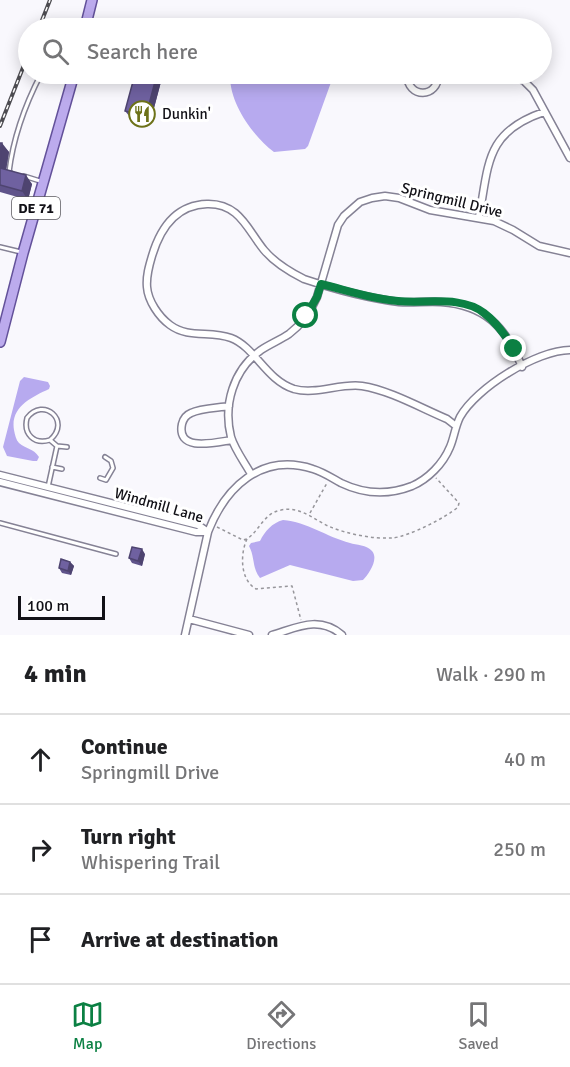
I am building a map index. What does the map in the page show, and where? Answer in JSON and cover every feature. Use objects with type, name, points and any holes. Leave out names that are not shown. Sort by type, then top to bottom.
[{"type":"main road","points":[[88,18],[92,0]]},
{"type":"main road","name":"DE 71","points":[[0,342],[71,84]]},
{"type":"street","points":[[410,84],[419,92],[433,89],[436,84]]},
{"type":"street","points":[[527,84],[533,90],[570,159]]},
{"type":"street","points":[[479,217],[492,150],[501,137],[512,128],[544,112]]},
{"type":"street","name":"Springmill Drive","points":[[251,474],[232,440],[229,406],[236,378],[253,357],[290,333],[313,307],[338,225],[344,216],[360,202],[386,196],[399,198],[430,210],[479,217],[502,224],[539,246],[570,253]]},
{"type":"street","points":[[456,426],[447,419],[370,388],[351,386],[295,389],[276,380],[233,339],[219,335],[196,335],[180,331],[160,315],[147,289],[147,273],[165,224],[178,213],[193,207],[207,204],[222,206],[245,221],[265,251],[292,274],[380,299],[416,303],[453,303],[466,305],[483,312],[514,349],[522,367]]},
{"type":"street","points":[[185,635],[207,532],[225,497],[251,474],[266,468],[292,465],[316,470],[351,488],[379,493],[414,485],[431,473],[444,458],[456,426],[479,393],[522,367],[554,352],[570,350]]},
{"type":"street","points":[[229,406],[190,413],[183,421],[182,431],[186,439],[195,444],[232,440]]},
{"type":"street","name":"Windmill Lane","points":[[0,475],[196,532],[207,532]]},
{"type":"street","name":"Windmill Lane","points":[[0,482],[47,490]]},
{"type":"street","points":[[189,619],[249,635]]},
{"type":"street","points":[[272,635],[303,624],[326,626],[342,635]]},
{"type":"lane","points":[[36,84],[27,105],[10,161],[9,172],[44,182]]},
{"type":"lane","points":[[0,247],[23,253]]},
{"type":"lane","points":[[50,440],[58,430],[55,415],[43,409],[35,410],[27,418],[28,434],[39,441],[50,440],[57,446],[67,447]]},
{"type":"lane","points":[[47,490],[57,446]]},
{"type":"lane","points":[[100,478],[106,480],[113,468],[111,461],[105,457]]},
{"type":"lane","points":[[52,467],[62,469]]},
{"type":"lane","points":[[0,523],[116,554]]},
{"type":"path","points":[[303,624],[292,586],[256,590],[250,585],[243,563],[243,548],[247,539],[269,515],[279,510],[297,510],[330,527],[350,532],[377,537],[400,537],[440,519],[458,507],[459,503],[431,473]]},
{"type":"path","points":[[309,515],[330,477]]},
{"type":"path","points":[[211,523],[243,540],[247,539]]},
{"type":"shaded area","points":[[330,84],[308,146],[305,149],[274,152],[243,118],[233,96],[231,85]]},
{"type":"shaded area","points":[[24,377],[48,382],[50,386],[49,389],[24,404],[15,415],[14,430],[17,440],[37,454],[39,457],[37,461],[7,456],[3,447],[20,381]]},
{"type":"shaded area","points":[[283,520],[292,521],[367,548],[374,554],[374,562],[370,570],[363,580],[353,581],[290,565],[260,578],[249,546],[251,543],[260,541],[269,528]]},
{"type":"building","points":[[132,84],[154,84],[146,116],[125,111]]},
{"type":"building","points":[[0,168],[26,175],[22,191],[0,185]]},
{"type":"building","points":[[132,547],[142,549],[138,561],[129,558]]},
{"type":"building","points":[[61,559],[70,562],[68,571],[59,568]]},
{"type":"railway","points":[[43,18],[50,0]]},
{"type":"railway","points":[[0,126],[18,80]]},
{"type":"place","name":"Dunkin'","points":[[142,114]]},
{"type":"route","points":[[306,316],[313,307],[321,284],[380,299],[466,305],[483,312],[514,349]]}]
